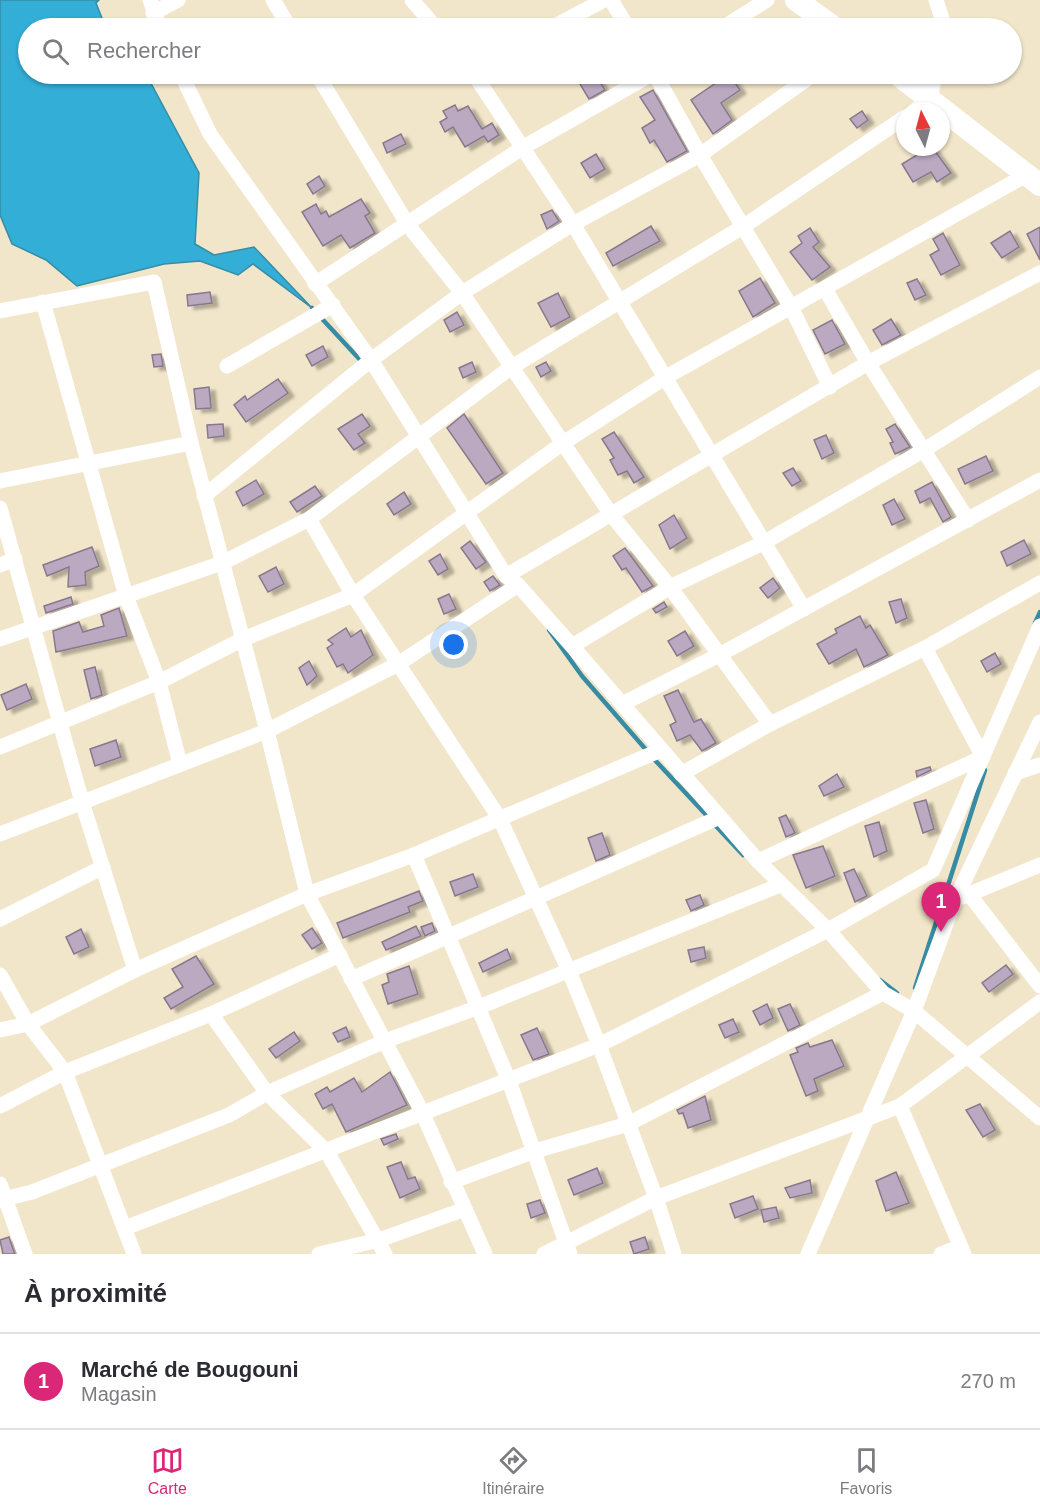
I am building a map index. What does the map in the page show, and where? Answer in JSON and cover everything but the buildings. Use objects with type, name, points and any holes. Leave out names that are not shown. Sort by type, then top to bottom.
[{"type":"street","points":[[152,6],[178,0]]},
{"type":"street","points":[[273,0],[284,18]]},
{"type":"street","points":[[413,0],[428,18]]},
{"type":"street","points":[[570,18],[604,0]]},
{"type":"street","points":[[611,0],[622,18]]},
{"type":"street","points":[[738,18],[767,0]]},
{"type":"street","points":[[796,0],[821,18]]},
{"type":"street","points":[[936,0],[942,18]]},
{"type":"street","points":[[186,84],[210,134],[371,360],[512,581],[572,646],[758,861],[828,930],[883,993],[914,1011],[969,1055],[1040,1118]]},
{"type":"street","points":[[323,84],[408,225],[462,293],[510,368],[610,513],[670,587],[770,724]]},
{"type":"street","points":[[480,84],[573,224],[714,455],[763,543],[804,609]]},
{"type":"street","points":[[315,284],[522,148],[635,84]]},
{"type":"street","points":[[659,84],[791,307],[830,387]]},
{"type":"street","points":[[204,496],[371,360],[462,293],[573,224],[700,155],[800,84]]},
{"type":"street","points":[[905,84],[920,102]]},
{"type":"street","points":[[923,102],[931,84]]},
{"type":"street","points":[[0,639],[222,563],[309,519],[510,368],[744,226],[896,123]]},
{"type":"street","points":[[0,747],[159,682],[243,639],[353,595],[562,443],[666,377],[791,307],[1034,180],[950,124]]},
{"type":"street","points":[[0,834],[267,731],[398,664],[610,513],[714,455],[868,363],[1040,273]]},
{"type":"street","points":[[0,311],[154,282],[204,496],[267,731],[307,894],[422,1112],[451,1182],[485,1254]]},
{"type":"street","points":[[825,289],[868,363],[968,520]]},
{"type":"street","points":[[43,302],[126,596],[159,682],[180,764]]},
{"type":"street","points":[[227,366],[333,305]]},
{"type":"street","points":[[572,646],[670,587],[763,543],[924,450],[1040,377]]},
{"type":"street","points":[[0,481],[191,443]]},
{"type":"street","points":[[622,704],[719,655],[1040,480]]},
{"type":"street","points":[[0,508],[62,722],[82,802],[135,970]]},
{"type":"street","points":[[309,519],[353,595],[500,819],[537,897],[599,1045],[656,1198],[674,1254]]},
{"type":"street","points":[[0,565],[15,559]]},
{"type":"street","points":[[681,774],[770,724],[925,648],[1040,583]]},
{"type":"street","points":[[125,1228],[327,1152],[422,1112],[509,1082],[599,1045],[828,930],[933,870],[1040,626]]},
{"type":"street","points":[[925,648],[982,757]]},
{"type":"street","points":[[808,1254],[1015,773],[1040,722]]},
{"type":"street","points":[[0,1030],[28,1023],[135,970],[307,894],[414,855],[661,750]]},
{"type":"street","points":[[758,861],[982,757]]},
{"type":"street","points":[[1015,773],[1040,765]]},
{"type":"street","points":[[351,979],[720,817]]},
{"type":"street","points":[[414,855],[509,1082],[568,1249]]},
{"type":"street","points":[[962,897],[1040,865]]},
{"type":"street","points":[[0,919],[103,867]]},
{"type":"street","points":[[25,1254],[2,1194],[32,1192],[229,1115],[267,1093],[385,1041],[479,1007],[780,885]]},
{"type":"street","points":[[962,897],[1040,986]]},
{"type":"street","points":[[0,1107],[65,1072],[211,1014],[340,956]]},
{"type":"street","points":[[0,975],[28,1023],[65,1072],[134,1254]]},
{"type":"street","points":[[451,1182],[535,1151],[627,1124],[883,993]]},
{"type":"street","points":[[544,1254],[568,1249],[656,1198],[900,1106],[1040,1002]]},
{"type":"street","points":[[211,1014],[267,1093],[327,1152],[382,1247]]},
{"type":"street","points":[[900,1106],[961,1251],[941,1254]]},
{"type":"street","points":[[319,1254],[382,1247],[465,1209]]},
{"type":"water","points":[[0,0],[99,0],[96,3],[102,18],[18,18],[18,84],[151,84],[199,173],[195,244],[214,255],[254,247],[312,308],[253,264],[238,275],[200,261],[164,264],[77,286],[46,260],[12,244],[0,215]]},
{"type":"waterway","points":[[312,308],[363,363]]},
{"type":"waterway","points":[[1035,623],[1040,612]]},
{"type":"waterway","points":[[549,630],[582,676],[648,752]]},
{"type":"waterway","points":[[653,758],[709,818]]},
{"type":"waterway","points":[[915,988],[985,770]]},
{"type":"waterway","points":[[714,824],[743,855]]},
{"type":"waterway","points":[[880,980],[897,993]]},
{"type":"place","name":"Marché de Bougouni","points":[[941,932]]}]
